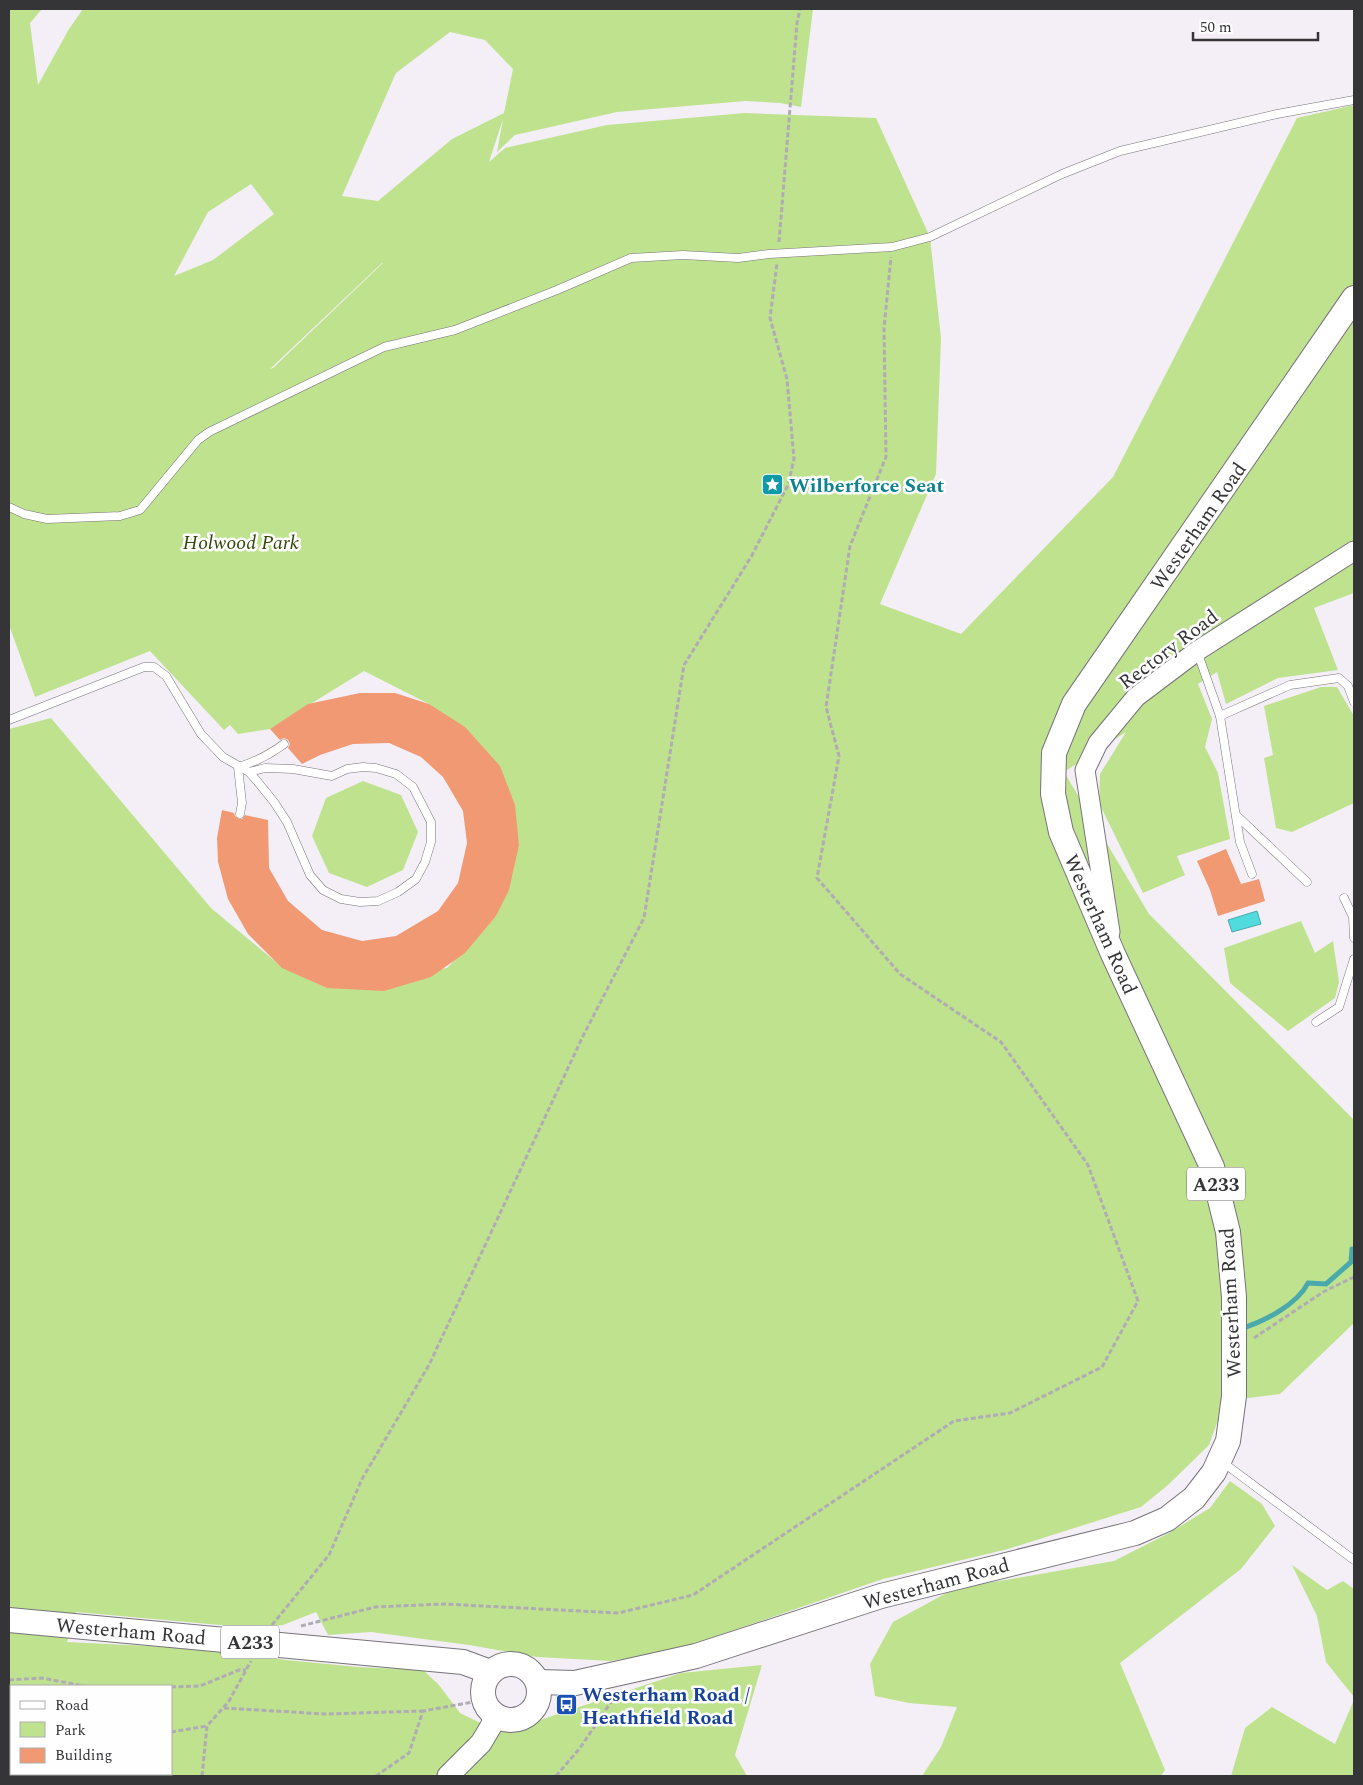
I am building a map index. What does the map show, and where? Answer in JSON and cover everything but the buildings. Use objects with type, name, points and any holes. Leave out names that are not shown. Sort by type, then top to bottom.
[{"type":"main road","name":"Westerham Road","points":[[539,1682],[575,1683],[696,1656],[881,1596],[1135,1533],[1166,1519],[1194,1498],[1214,1472],[1228,1441],[1234,1396],[1234,1296],[1228,1232],[1212,1166],[1113,954],[1061,832],[1053,794],[1054,753],[1074,704],[1354,298]]},
{"type":"main road","name":"Westerham Road","points":[[9,1620],[463,1662],[476,1665],[490,1672]]},
{"type":"main road","points":[[448,1776],[481,1743],[490,1708],[483,1686],[490,1672],[504,1664],[514,1663],[526,1667],[534,1673],[539,1682],[540,1697],[536,1708],[529,1715],[512,1720],[490,1708]]},
{"type":"street","name":"Rectory Road","points":[[1113,954],[1085,770],[1098,743],[1136,696],[1197,651],[1354,551]]},
{"type":"lane","points":[[9,507],[24,514],[46,519],[120,516],[140,510],[198,440],[209,432],[384,347],[455,330],[632,258],[683,255],[738,258],[769,254],[778,255],[892,247],[930,237],[1062,174],[1120,151],[1276,114],[1354,100]]},
{"type":"lane","points":[[1197,651],[1220,716],[1240,842],[1252,874]]},
{"type":"lane","points":[[9,720],[144,667],[154,667],[166,676],[201,734],[223,758],[249,772],[274,802],[295,838],[310,875],[322,890],[342,899],[360,902],[378,901],[398,892],[416,879],[425,862],[431,842],[431,822],[413,787],[396,774],[376,768],[363,767],[347,769],[332,776],[283,768],[265,768],[249,772]]},
{"type":"lane","points":[[1220,716],[1290,685],[1331,678],[1339,678],[1348,686],[1354,702]]},
{"type":"lane","points":[[238,767],[269,755],[284,744]]},
{"type":"lane","points":[[238,767],[242,803],[240,814]]},
{"type":"lane","points":[[1236,815],[1307,882]]},
{"type":"lane","points":[[1344,898],[1354,915],[1354,938]]},
{"type":"lane","points":[[1316,1022],[1339,1007],[1354,959]]},
{"type":"lane","points":[[1219,1460],[1354,1560]]},
{"type":"path","points":[[268,1630],[329,1556],[362,1478],[429,1365],[583,1036],[644,918],[684,664],[751,557],[788,485],[794,459],[787,379],[770,318],[778,255],[797,23],[800,9]]},
{"type":"path","points":[[299,1627],[375,1607],[444,1604],[618,1613],[693,1595],[954,1421],[1010,1412],[1102,1367],[1138,1301],[1088,1166],[1001,1042],[900,974],[817,878],[839,756],[826,707],[850,546],[886,457],[884,328],[892,247]]},
{"type":"path","points":[[1254,1338],[1323,1292],[1354,1277]]},
{"type":"path","points":[[172,1687],[200,1686],[239,1670],[246,1670],[229,1701],[208,1726],[202,1776]]},
{"type":"path","points":[[556,1776],[580,1748],[633,1670]]},
{"type":"path","points":[[9,1680],[42,1678],[79,1685]]},
{"type":"path","points":[[223,1708],[325,1714],[490,1708]]},
{"type":"path","points":[[376,1776],[410,1753],[423,1711]]},
{"type":"path","points":[[172,1732],[208,1726]]},
{"type":"green space","name":"Holwood Park","points":[[9,9],[42,9],[30,23],[38,85],[69,29],[83,9],[813,9],[801,107],[780,103],[745,101],[617,112],[515,135],[497,152],[503,119],[489,162],[505,148],[607,125],[745,113],[876,118],[930,237],[941,338],[936,474],[880,604],[961,634],[1113,477],[1297,118],[1354,105],[1354,593],[1314,608],[1338,670],[1278,678],[1226,704],[1217,672],[1198,684],[1212,719],[1205,747],[1218,773],[1230,839],[1177,856],[1185,875],[1143,893],[1099,803],[1100,774],[1126,732],[1064,772],[1149,914],[1354,1120],[1354,1323],[1280,1394],[1225,1401],[1209,1445],[1168,1485],[1141,1507],[1008,1549],[883,1579],[705,1640],[664,1652],[611,1661],[537,1657],[469,1645],[371,1632],[328,1635],[316,1612],[283,1625],[253,1628],[76,1612],[67,1642],[211,1649],[286,1660],[358,1667],[423,1670],[439,1685],[460,1713],[497,1731],[519,1727],[681,1673],[762,1665],[735,1755],[747,1776],[9,1776],[9,729],[51,718],[211,908],[282,967],[327,988],[447,968],[496,916],[519,845],[500,766],[429,704],[364,671],[270,729],[238,734],[230,725],[224,730],[150,651],[35,697],[9,625]],"holes":[[[450,32],[485,40],[513,69],[504,113],[452,139],[378,201],[342,196],[396,73]],[[251,184],[274,214],[213,260],[174,276],[208,212]],[[382,263],[273,368],[270,369]]]},
{"type":"green space","points":[[1321,687],[1337,687],[1354,716],[1354,803],[1292,832],[1276,828],[1264,758],[1273,755],[1264,706]]},
{"type":"green space","points":[[363,781],[401,795],[418,832],[403,870],[367,887],[329,873],[312,836],[326,798]]},
{"type":"green space","points":[[1301,921],[1315,953],[1333,941],[1339,982],[1335,998],[1288,1031],[1230,983],[1224,948]]},
{"type":"green space","points":[[1230,1481],[1262,1504],[1275,1526],[1241,1569],[1120,1663],[1165,1770],[1161,1776],[922,1776],[941,1747],[957,1707],[909,1703],[875,1696],[870,1664],[893,1622],[954,1589],[1114,1561],[1169,1533],[1210,1508]]},
{"type":"green space","points":[[1292,1565],[1327,1590],[1343,1581],[1354,1589],[1354,1697],[1326,1662],[1317,1616]]},
{"type":"green space","points":[[1354,1700],[1354,1776],[1231,1776],[1245,1728],[1272,1707],[1335,1744]]},
{"type":"water","points":[[1257,911],[1261,924],[1232,932],[1228,920]]},
{"type":"waterway","points":[[1240,1329],[1278,1312],[1296,1298],[1308,1283],[1326,1284],[1351,1262],[1352,1249]]},
{"type":"place","name":"Wilberforce Seat","points":[[773,485]]},
{"type":"place","name":"Westerham Road / Heathfield Road","points":[[566,1705]]}]
